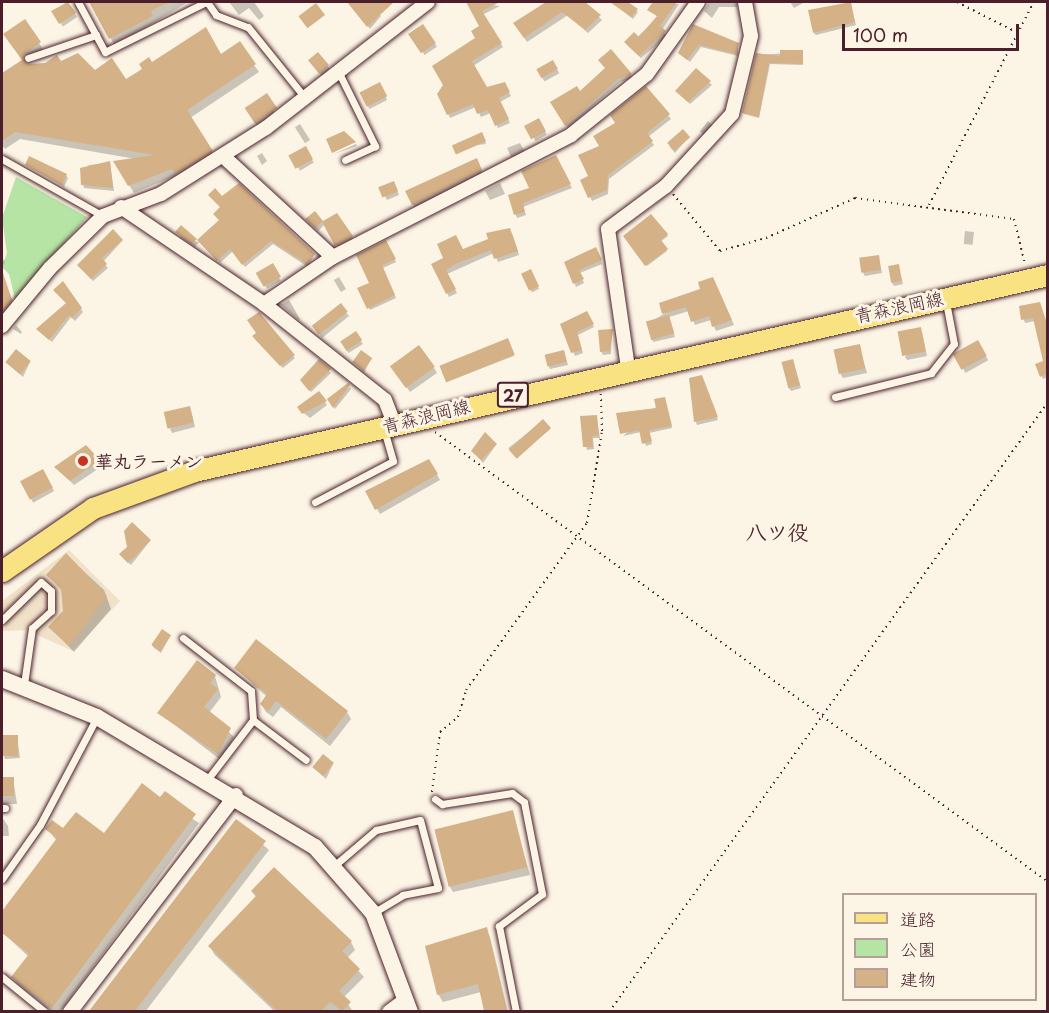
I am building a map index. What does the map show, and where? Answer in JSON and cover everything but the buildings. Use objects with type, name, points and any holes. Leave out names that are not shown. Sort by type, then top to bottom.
[{"type":"main road","name":"青森浪岡線","points":[[2,572],[69,521],[153,483],[628,368],[1038,277]]},
{"type":"street","points":[[264,304],[333,257],[571,135],[647,74],[698,2]]},
{"type":"street","points":[[628,368],[608,229],[666,186],[732,114],[751,36],[745,2]]},
{"type":"street","points":[[2,326],[50,268],[103,216],[121,207],[161,194],[223,156],[306,99],[420,4]]},
{"type":"street","points":[[223,156],[333,257]]},
{"type":"street","points":[[121,207],[264,304],[385,400],[388,425]]},
{"type":"street","points":[[2,679],[24,684],[97,717],[289,827],[335,865],[373,913],[408,1006],[389,1011]]},
{"type":"street","points":[[70,1011],[236,795]]},
{"type":"lane","points":[[78,2],[105,52],[207,2],[216,15],[248,27],[306,99]]},
{"type":"lane","points":[[28,58],[96,35]]},
{"type":"lane","points":[[338,70],[375,146],[345,160]]},
{"type":"lane","points":[[2,159],[103,216]]},
{"type":"lane","points":[[834,398],[932,373],[954,344],[946,296]]},
{"type":"lane","points":[[315,502],[393,461],[388,425]]},
{"type":"lane","points":[[2,620],[41,582],[51,591],[51,611],[32,628],[24,684]]},
{"type":"lane","points":[[183,638],[252,691],[253,720],[207,780]]},
{"type":"lane","points":[[2,879],[40,825],[97,717]]},
{"type":"lane","points":[[253,720],[306,760]]},
{"type":"lane","points":[[435,799],[442,804],[512,793],[524,802],[542,894],[499,926],[516,1011]]},
{"type":"lane","points":[[335,865],[376,830],[420,820],[438,888],[403,895],[373,913]]},
{"type":"lane","points":[[2,976],[45,1011]]},
{"type":"path","points":[[957,2],[1018,33]]},
{"type":"path","points":[[929,205],[1034,2]]},
{"type":"path","points":[[666,186],[720,251],[766,238],[855,198],[929,205],[1014,219],[1038,277]]},
{"type":"path","points":[[435,799],[431,780],[440,732],[458,717],[466,690],[578,538],[592,506],[602,431],[597,376]]},
{"type":"path","points":[[609,1011],[1047,402]]},
{"type":"path","points":[[428,416],[437,436],[1047,882]]},
{"type":"shaded area","points":[[69,550],[120,601],[73,651],[26,630],[2,631],[2,601]]},
{"type":"green space","points":[[16,177],[87,217],[15,299],[9,274],[2,267],[7,253],[2,218]]},
{"type":"place","name":"華丸ラーメン","points":[[83,461]]},
{"type":"district","name":"八ツ役","points":[[777,531]]}]
